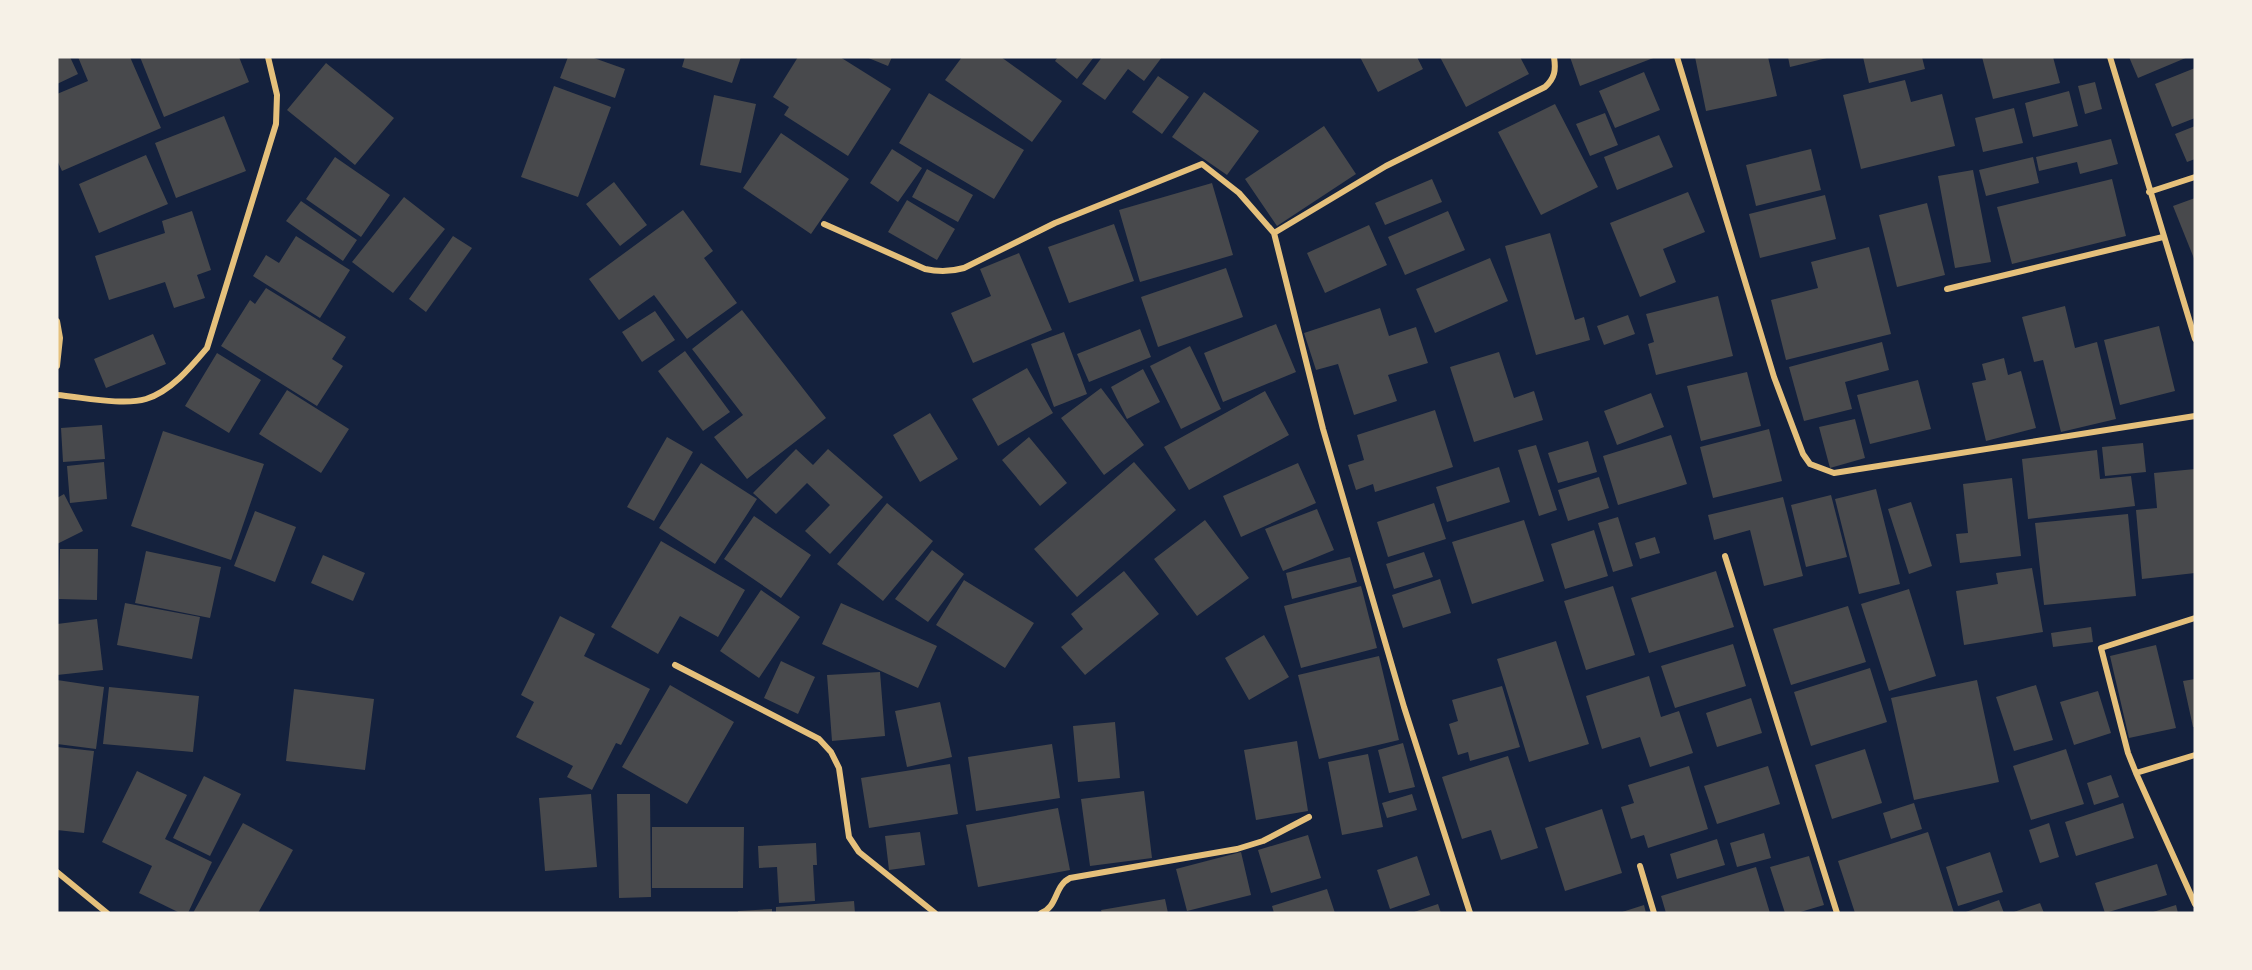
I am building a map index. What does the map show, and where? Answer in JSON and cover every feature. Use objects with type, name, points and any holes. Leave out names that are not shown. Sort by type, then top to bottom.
[{"type":"street","points":[[57,395],[122,401],[146,399],[168,386],[189,369],[207,348],[276,124],[277,95],[268,57]]},
{"type":"street","points":[[1274,233],[1386,166],[1545,87],[1555,74],[1554,57]]},
{"type":"street","points":[[1677,57],[1774,377],[1803,454],[1810,464],[1834,473],[2195,416]]},
{"type":"street","points":[[2110,57],[2195,339]]},
{"type":"street","points":[[824,224],[925,269],[951,272],[964,268],[1055,223],[1202,164],[1239,193],[1274,233],[1323,429],[1404,707],[1470,913]]},
{"type":"street","points":[[2150,192],[2195,177]]},
{"type":"street","points":[[1947,289],[2163,237]]},
{"type":"street","points":[[57,321],[60,338],[57,366]]},
{"type":"street","points":[[1725,556],[1837,913]]},
{"type":"street","points":[[2195,618],[2101,648],[2128,753],[2195,904]]},
{"type":"street","points":[[675,664],[819,739],[831,752],[839,768],[849,837],[859,852],[935,913]]},
{"type":"street","points":[[2136,774],[2195,755]]},
{"type":"street","points":[[1041,913],[1048,911],[1059,888],[1064,881],[1070,878],[1237,849],[1263,841],[1309,817]]},
{"type":"street","points":[[1640,866],[1654,913]]},
{"type":"street","points":[[57,872],[107,913]]},
{"type":"building","points":[[57,57],[70,57],[78,74],[57,84]]},
{"type":"building","points":[[78,57],[130,57],[161,128],[62,171],[57,160],[57,94],[88,81]]},
{"type":"building","points":[[140,57],[239,57],[249,82],[164,117]]},
{"type":"building","points":[[568,57],[591,57],[625,69],[615,98],[560,78]]},
{"type":"building","points":[[685,57],[741,57],[732,83],[682,67]]},
{"type":"building","points":[[798,57],[840,57],[891,89],[848,156],[784,115],[789,107],[773,97]]},
{"type":"building","points":[[866,57],[892,57],[888,66]]},
{"type":"building","points":[[962,57],[1001,57],[1062,101],[1032,142],[945,80]]},
{"type":"building","points":[[1058,57],[1094,57],[1077,79],[1055,61]]},
{"type":"building","points":[[1102,57],[1162,57],[1144,81],[1128,69],[1105,100],[1082,84]]},
{"type":"building","points":[[1360,57],[1417,57],[1423,69],[1378,92]]},
{"type":"building","points":[[1440,57],[1520,57],[1529,74],[1466,107]]},
{"type":"building","points":[[1570,57],[1656,57],[1580,86]]},
{"type":"building","points":[[1695,57],[1768,57],[1777,96],[1706,111]]},
{"type":"building","points":[[1788,57],[1827,57],[1827,58],[1790,67]]},
{"type":"building","points":[[1863,57],[1922,57],[1925,69],[1869,83]]},
{"type":"building","points":[[1982,57],[2053,57],[2060,83],[1993,99]]},
{"type":"building","points":[[2129,57],[2188,57],[2138,78]]},
{"type":"building","points":[[326,63],[394,118],[355,165],[287,110]]},
{"type":"building","points":[[2195,68],[2195,118],[2172,127],[2155,84]]},
{"type":"building","points":[[1644,72],[1660,110],[1615,128],[1599,91]]},
{"type":"building","points":[[1158,76],[1189,97],[1162,134],[1132,112]]},
{"type":"building","points":[[1905,80],[1911,102],[1942,94],[1955,146],[1861,169],[1843,95]]},
{"type":"building","points":[[2095,82],[2102,109],[2085,114],[2078,86]]},
{"type":"building","points":[[554,86],[611,107],[578,197],[521,177]]},
{"type":"building","points":[[2069,91],[2078,126],[2033,137],[2025,103]]},
{"type":"building","points":[[1204,92],[1259,131],[1227,175],[1172,137]]},
{"type":"building","points":[[929,93],[1024,150],[994,199],[899,143]]},
{"type":"building","points":[[714,95],[756,104],[741,173],[700,165]]},
{"type":"building","points":[[1555,104],[1598,187],[1541,215],[1498,132]]},
{"type":"building","points":[[2014,108],[2023,143],[1983,152],[1975,118]]},
{"type":"building","points":[[1605,113],[1618,145],[1590,156],[1576,124]]},
{"type":"building","points":[[224,116],[246,171],[176,198],[155,143]]},
{"type":"building","points":[[1324,126],[1356,174],[1277,226],[1245,179]]},
{"type":"building","points":[[2195,126],[2195,159],[2187,162],[2175,134]]},
{"type":"building","points":[[781,133],[849,179],[811,234],[743,188]]},
{"type":"building","points":[[1659,135],[1673,167],[1617,190],[1604,157]]},
{"type":"building","points":[[2111,139],[2118,164],[2080,174],[2077,162],[2039,171],[2036,157]]},
{"type":"building","points":[[892,149],[922,168],[898,202],[870,183]]},
{"type":"building","points":[[1811,149],[1821,190],[1756,206],[1746,165]]},
{"type":"building","points":[[146,155],[168,204],[99,233],[79,184]]},
{"type":"building","points":[[335,157],[390,195],[361,237],[306,199]]},
{"type":"building","points":[[2033,157],[2039,183],[1986,196],[1979,170]]},
{"type":"building","points":[[927,169],[973,195],[958,222],[912,197]]},
{"type":"building","points":[[1973,170],[1991,262],[1955,268],[1938,176]]},
{"type":"building","points":[[1432,179],[1442,202],[1385,225],[1375,203]]},
{"type":"building","points":[[2112,179],[2126,236],[2012,264],[1997,207]]},
{"type":"building","points":[[614,182],[647,225],[620,246],[586,204]]},
{"type":"building","points":[[1212,183],[1233,255],[1140,282],[1119,210]]},
{"type":"building","points":[[1688,192],[1705,232],[1663,249],[1676,282],[1640,297],[1610,223]]},
{"type":"building","points":[[1825,195],[1836,239],[1760,258],[1749,214]]},
{"type":"building","points":[[404,197],[445,229],[393,293],[352,262]]},
{"type":"building","points":[[2195,198],[2195,261],[2173,206]]},
{"type":"building","points":[[907,200],[955,229],[937,260],[888,232]]},
{"type":"building","points":[[301,201],[357,240],[343,261],[286,221]]},
{"type":"building","points":[[1927,203],[1945,275],[1897,287],[1879,215]]},
{"type":"building","points":[[683,210],[713,251],[704,258],[737,303],[687,339],[654,295],[619,320],[589,279]]},
{"type":"building","points":[[192,211],[211,270],[197,275],[205,298],[174,308],[165,282],[109,300],[95,256],[165,233],[162,221]]},
{"type":"building","points":[[1448,211],[1465,250],[1405,275],[1388,237]]},
{"type":"building","points":[[1114,224],[1134,281],[1069,303],[1048,247]]},
{"type":"building","points":[[1369,225],[1387,265],[1325,293],[1307,253]]},
{"type":"building","points":[[1550,233],[1575,320],[1584,317],[1590,340],[1536,355],[1505,246]]},
{"type":"building","points":[[296,236],[350,270],[320,318],[253,276],[266,255],[279,263]]},
{"type":"building","points":[[453,236],[472,248],[426,312],[409,299]]},
{"type":"building","points":[[1869,247],[1891,334],[1786,360],[1771,300],[1818,288],[1811,262]]},
{"type":"building","points":[[1019,253],[1052,330],[973,363],[951,313],[991,296],[980,269]]},
{"type":"building","points":[[1490,258],[1508,301],[1435,333],[1416,289]]},
{"type":"building","points":[[1226,268],[1243,317],[1158,347],[1141,297]]},
{"type":"building","points":[[266,288],[346,337],[332,359],[343,366],[317,406],[221,346],[250,300],[255,304]]},
{"type":"building","points":[[1718,296],[1733,356],[1656,375],[1648,344],[1654,342],[1646,314]]},
{"type":"building","points":[[2065,306],[2075,348],[2097,342],[2116,419],[2061,432],[2043,360],[2034,362],[2022,317]]},
{"type":"building","points":[[1380,308],[1389,336],[1416,327],[1428,363],[1388,375],[1397,401],[1354,415],[1338,364],[1316,370],[1304,333]]},
{"type":"building","points":[[742,310],[826,418],[747,479],[714,437],[743,415],[692,349]]},
{"type":"building","points":[[655,311],[675,340],[642,362],[622,332]]},
{"type":"building","points":[[1628,315],[1635,334],[1604,345],[1597,326]]},
{"type":"building","points":[[1276,324],[1296,372],[1223,402],[1204,353]]},
{"type":"building","points":[[2159,326],[2175,391],[2120,405],[2104,340]]},
{"type":"building","points":[[1140,329],[1151,357],[1089,382],[1077,354]]},
{"type":"building","points":[[1064,332],[1087,394],[1054,407],[1031,344]]},
{"type":"building","points":[[153,334],[166,364],[106,388],[94,359]]},
{"type":"building","points":[[1882,342],[1889,370],[1845,382],[1852,409],[1804,421],[1789,367]]},
{"type":"building","points":[[1190,346],[1221,409],[1181,429],[1150,366]]},
{"type":"building","points":[[685,351],[730,412],[703,431],[658,371]]},
{"type":"building","points":[[1499,352],[1514,398],[1534,391],[1543,420],[1474,442],[1450,367]]},
{"type":"building","points":[[217,353],[261,380],[229,433],[185,406]]},
{"type":"building","points":[[2004,358],[2008,375],[2021,371],[2036,428],[1986,441],[1972,383],[1986,380],[1982,364]]},
{"type":"building","points":[[1027,368],[1053,413],[998,446],[972,399]]},
{"type":"building","points":[[1143,369],[1160,402],[1127,419],[1111,387]]},
{"type":"building","points":[[1747,372],[1761,426],[1701,441],[1687,386]]},
{"type":"building","points":[[1918,380],[1931,429],[1870,444],[1857,395]]},
{"type":"building","points":[[1101,388],[1144,445],[1104,475],[1061,418]]},
{"type":"building","points":[[287,390],[349,429],[321,473],[259,434]]},
{"type":"building","points":[[1265,391],[1289,435],[1189,490],[1164,447]]},
{"type":"building","points":[[1651,393],[1664,427],[1617,445],[1604,411]]},
{"type":"building","points":[[1435,410],[1453,467],[1375,492],[1373,484],[1356,490],[1348,465],[1364,460],[1357,435]]},
{"type":"building","points":[[930,413],[958,459],[920,482],[893,435]]},
{"type":"building","points":[[1855,419],[1865,458],[1830,468],[1819,427]]},
{"type":"building","points":[[102,425],[105,459],[63,462],[61,428]]},
{"type":"building","points":[[1769,429],[1782,481],[1713,498],[1700,447]]},
{"type":"building","points":[[163,431],[264,464],[231,560],[131,526]]},
{"type":"building","points":[[1671,435],[1687,484],[1618,505],[1603,456]]},
{"type":"building","points":[[667,437],[693,452],[654,521],[627,507]]},
{"type":"building","points":[[1029,437],[1067,483],[1040,506],[1002,460]]},
{"type":"building","points":[[1588,441],[1597,472],[1558,483],[1548,453]]},
{"type":"building","points":[[2143,443],[2146,472],[2105,476],[2102,447]]},
{"type":"building","points":[[1536,445],[1557,510],[1539,516],[1518,450]]},
{"type":"building","points":[[796,449],[813,465],[828,449],[883,497],[830,554],[805,531],[830,505],[807,483],[776,514],[753,493]]},
{"type":"building","points":[[2097,450],[2100,479],[2131,476],[2135,506],[2028,519],[2022,459]]},
{"type":"building","points":[[104,462],[107,499],[70,503],[67,466]]},
{"type":"building","points":[[1134,462],[1176,510],[1077,597],[1034,549]]},
{"type":"building","points":[[701,463],[757,499],[715,564],[659,528]]},
{"type":"building","points":[[1298,463],[1316,503],[1241,537],[1223,496]]},
{"type":"building","points":[[1499,467],[1510,502],[1447,522],[1436,487]]},
{"type":"building","points":[[2195,469],[2195,573],[2142,579],[2136,510],[2157,508],[2154,473]]},
{"type":"building","points":[[1599,477],[1609,508],[1568,521],[1558,490]]},
{"type":"building","points":[[2012,478],[2021,556],[1960,563],[1956,534],[1968,533],[1963,484]]},
{"type":"building","points":[[1876,489],[1900,584],[1859,594],[1835,499]]},
{"type":"building","points":[[64,494],[83,531],[57,544],[57,498]]},
{"type":"building","points":[[1831,495],[1847,557],[1806,567],[1791,505]]},
{"type":"building","points":[[1783,497],[1803,576],[1764,586],[1750,530],[1714,540],[1708,515]]},
{"type":"building","points":[[1911,502],[1932,566],[1909,574],[1888,509]]},
{"type":"building","points":[[887,503],[933,541],[883,601],[837,564]]},
{"type":"building","points":[[1434,503],[1446,539],[1388,557],[1377,522]]},
{"type":"building","points":[[1317,509],[1334,550],[1283,571],[1265,529]]},
{"type":"building","points":[[255,511],[296,527],[275,582],[234,566]]},
{"type":"building","points":[[2128,514],[2136,596],[2044,605],[2035,523]]},
{"type":"building","points":[[754,516],[811,555],[781,598],[724,559]]},
{"type":"building","points":[[1618,517],[1633,566],[1613,572],[1598,523]]},
{"type":"building","points":[[1205,520],[1249,578],[1197,616],[1154,559]]},
{"type":"building","points":[[1524,520],[1544,581],[1472,604],[1452,542]]},
{"type":"building","points":[[1594,530],[1608,576],[1565,589],[1551,544]]},
{"type":"building","points":[[1655,537],[1660,553],[1640,559],[1635,543]]},
{"type":"building","points":[[661,541],[745,590],[718,637],[680,616],[658,654],[611,627]]},
{"type":"building","points":[[60,549],[98,549],[97,600],[59,599]]},
{"type":"building","points":[[932,550],[964,574],[928,622],[895,599]]},
{"type":"building","points":[[146,551],[221,567],[210,618],[135,603]]},
{"type":"building","points":[[1424,552],[1433,577],[1394,589],[1386,564]]},
{"type":"building","points":[[323,555],[365,573],[353,601],[311,583]]},
{"type":"building","points":[[1350,557],[1357,582],[1292,599],[1286,573]]},
{"type":"building","points":[[2032,568],[2043,632],[1964,645],[1956,591],[1998,584],[1996,573]]},
{"type":"building","points":[[1124,571],[1159,614],[1085,675],[1061,647],[1083,629],[1071,614]]},
{"type":"building","points":[[1716,571],[1734,627],[1649,653],[1631,598]]},
{"type":"building","points":[[1440,579],[1451,613],[1403,628],[1392,595]]},
{"type":"building","points":[[964,580],[1034,623],[1005,668],[936,625]]},
{"type":"building","points":[[1361,586],[1377,648],[1301,668],[1284,606]]},
{"type":"building","points":[[1613,586],[1635,655],[1586,670],[1564,601]]},
{"type":"building","points":[[1909,589],[1936,676],[1889,691],[1861,604]]},
{"type":"building","points":[[761,590],[800,617],[759,678],[720,651]]},
{"type":"building","points":[[125,603],[200,617],[192,659],[117,645]]},
{"type":"building","points":[[841,603],[937,646],[918,688],[822,644]]},
{"type":"building","points":[[1848,606],[1866,662],[1791,685],[1773,629]]},
{"type":"building","points":[[560,616],[595,634],[584,656],[650,689],[621,745],[616,743],[592,790],[567,777],[573,766],[516,737],[534,702],[521,695]]},
{"type":"building","points":[[97,619],[103,670],[57,675],[57,624]]},
{"type":"building","points":[[2091,627],[2093,642],[2053,647],[2051,633]]},
{"type":"building","points":[[1264,635],[1289,677],[1249,700],[1225,658]]},
{"type":"building","points":[[1556,641],[1589,744],[1529,762],[1497,659]]},
{"type":"building","points":[[1733,644],[1746,686],[1675,708],[1661,666]]},
{"type":"building","points":[[2156,645],[2176,728],[2129,738],[2110,656]]},
{"type":"building","points":[[1379,656],[1399,740],[1319,759],[1298,675]]},
{"type":"building","points":[[781,661],[815,677],[798,714],[764,698]]},
{"type":"building","points":[[1870,668],[1887,722],[1811,746],[1794,692]]},
{"type":"building","points":[[880,672],[885,736],[832,741],[827,675]]},
{"type":"building","points":[[1649,676],[1661,717],[1679,711],[1693,753],[1650,767],[1640,737],[1602,749],[1586,696]]},
{"type":"building","points":[[2195,679],[2195,727],[2193,727],[2183,681]]},
{"type":"building","points":[[57,680],[104,687],[96,749],[57,744]]},
{"type":"building","points":[[1977,680],[1999,782],[1914,800],[1891,698]]},
{"type":"building","points":[[670,685],[734,722],[687,804],[622,767]]},
{"type":"building","points":[[2036,685],[2053,740],[2014,751],[1996,697]]},
{"type":"building","points":[[1502,686],[1520,747],[1470,761],[1468,752],[1458,755],[1449,724],[1458,721],[1452,700]]},
{"type":"building","points":[[109,687],[199,696],[193,752],[103,744]]},
{"type":"building","points":[[294,689],[374,699],[365,770],[286,761]]},
{"type":"building","points":[[2098,691],[2111,733],[2074,745],[2060,702]]},
{"type":"building","points":[[1751,698],[1762,733],[1717,747],[1706,713]]},
{"type":"building","points":[[940,702],[952,757],[907,767],[895,711]]},
{"type":"building","points":[[1115,722],[1120,778],[1078,782],[1073,726]]},
{"type":"building","points":[[1297,741],[1308,811],[1256,820],[1244,750]]},
{"type":"building","points":[[1403,743],[1415,787],[1389,793],[1378,750]]},
{"type":"building","points":[[1052,744],[1060,798],[976,811],[968,757]]},
{"type":"building","points":[[57,747],[94,751],[84,833],[57,830]]},
{"type":"building","points":[[1865,749],[1882,803],[1832,819],[1815,765]]},
{"type":"building","points":[[2066,749],[2084,804],[2031,820],[2013,766]]},
{"type":"building","points":[[1368,754],[1383,827],[1342,835],[1328,762]]},
{"type":"building","points":[[1508,756],[1538,848],[1501,860],[1491,830],[1462,839],[1442,777]]},
{"type":"building","points":[[950,764],[958,814],[869,828],[861,778]]},
{"type":"building","points":[[1689,766],[1708,829],[1648,848],[1644,835],[1631,839],[1621,807],[1634,803],[1628,785]]},
{"type":"building","points":[[1768,766],[1780,804],[1717,824],[1704,786]]},
{"type":"building","points":[[137,771],[187,795],[165,839],[212,862],[188,913],[180,913],[139,893],[152,866],[102,842]]},
{"type":"building","points":[[2111,775],[2119,797],[2094,805],[2087,783]]},
{"type":"building","points":[[204,776],[241,794],[210,856],[173,838]]},
{"type":"building","points":[[1144,791],[1152,858],[1090,866],[1081,799]]},
{"type":"building","points":[[591,794],[597,867],[545,871],[539,798]]},
{"type":"building","points":[[617,794],[650,794],[651,897],[619,898]]},
{"type":"building","points":[[1412,794],[1417,810],[1387,818],[1382,803]]},
{"type":"building","points":[[1914,803],[1922,829],[1891,839],[1883,813]]},
{"type":"building","points":[[2123,803],[2134,838],[2076,856],[2065,822]]},
{"type":"building","points":[[1058,808],[1070,870],[978,887],[966,825]]},
{"type":"building","points":[[1602,809],[1622,873],[1565,891],[1545,828]]},
{"type":"building","points":[[243,823],[293,850],[258,913],[193,913]]},
{"type":"building","points":[[2049,823],[2059,857],[2040,863],[2029,830]]},
{"type":"building","points":[[652,827],[744,827],[743,888],[652,888]]},
{"type":"building","points":[[920,832],[925,865],[889,870],[885,836]]},
{"type":"building","points":[[1928,832],[1954,913],[1855,913],[1838,861]]},
{"type":"building","points":[[1764,833],[1771,858],[1737,867],[1730,843]]},
{"type":"building","points":[[1308,835],[1321,878],[1271,893],[1258,850]]},
{"type":"building","points":[[1717,839],[1725,865],[1677,879],[1670,854]]},
{"type":"building","points":[[816,843],[817,865],[813,865],[815,901],[779,903],[777,867],[759,868],[758,846]]},
{"type":"building","points":[[1241,852],[1251,895],[1187,911],[1176,869]]},
{"type":"building","points":[[1990,852],[2003,892],[1958,906],[1946,867]]},
{"type":"building","points":[[1417,856],[1430,895],[1390,909],[1377,870]]},
{"type":"building","points":[[1809,856],[1824,905],[1797,913],[1785,913],[1770,867]]},
{"type":"building","points":[[2157,864],[2167,895],[2105,913],[2095,883]]},
{"type":"building","points":[[1756,867],[1770,913],[1666,913],[1661,896]]},
{"type":"building","points":[[1327,889],[1335,913],[1274,913],[1272,906]]},
{"type":"building","points":[[1165,899],[1168,913],[1102,913],[1101,910]]},
{"type":"building","points":[[1999,900],[2004,913],[1963,913]]},
{"type":"building","points":[[854,901],[855,913],[776,913],[776,907]]},
{"type":"building","points":[[2040,903],[2044,913],[2011,913]]},
{"type":"building","points":[[1438,904],[1441,913],[1411,913]]},
{"type":"building","points":[[1644,905],[1646,913],[1619,913]]},
{"type":"building","points":[[2176,905],[2178,913],[2153,913],[2153,912]]},
{"type":"building","points":[[772,909],[772,913],[738,913],[738,911]]}]
